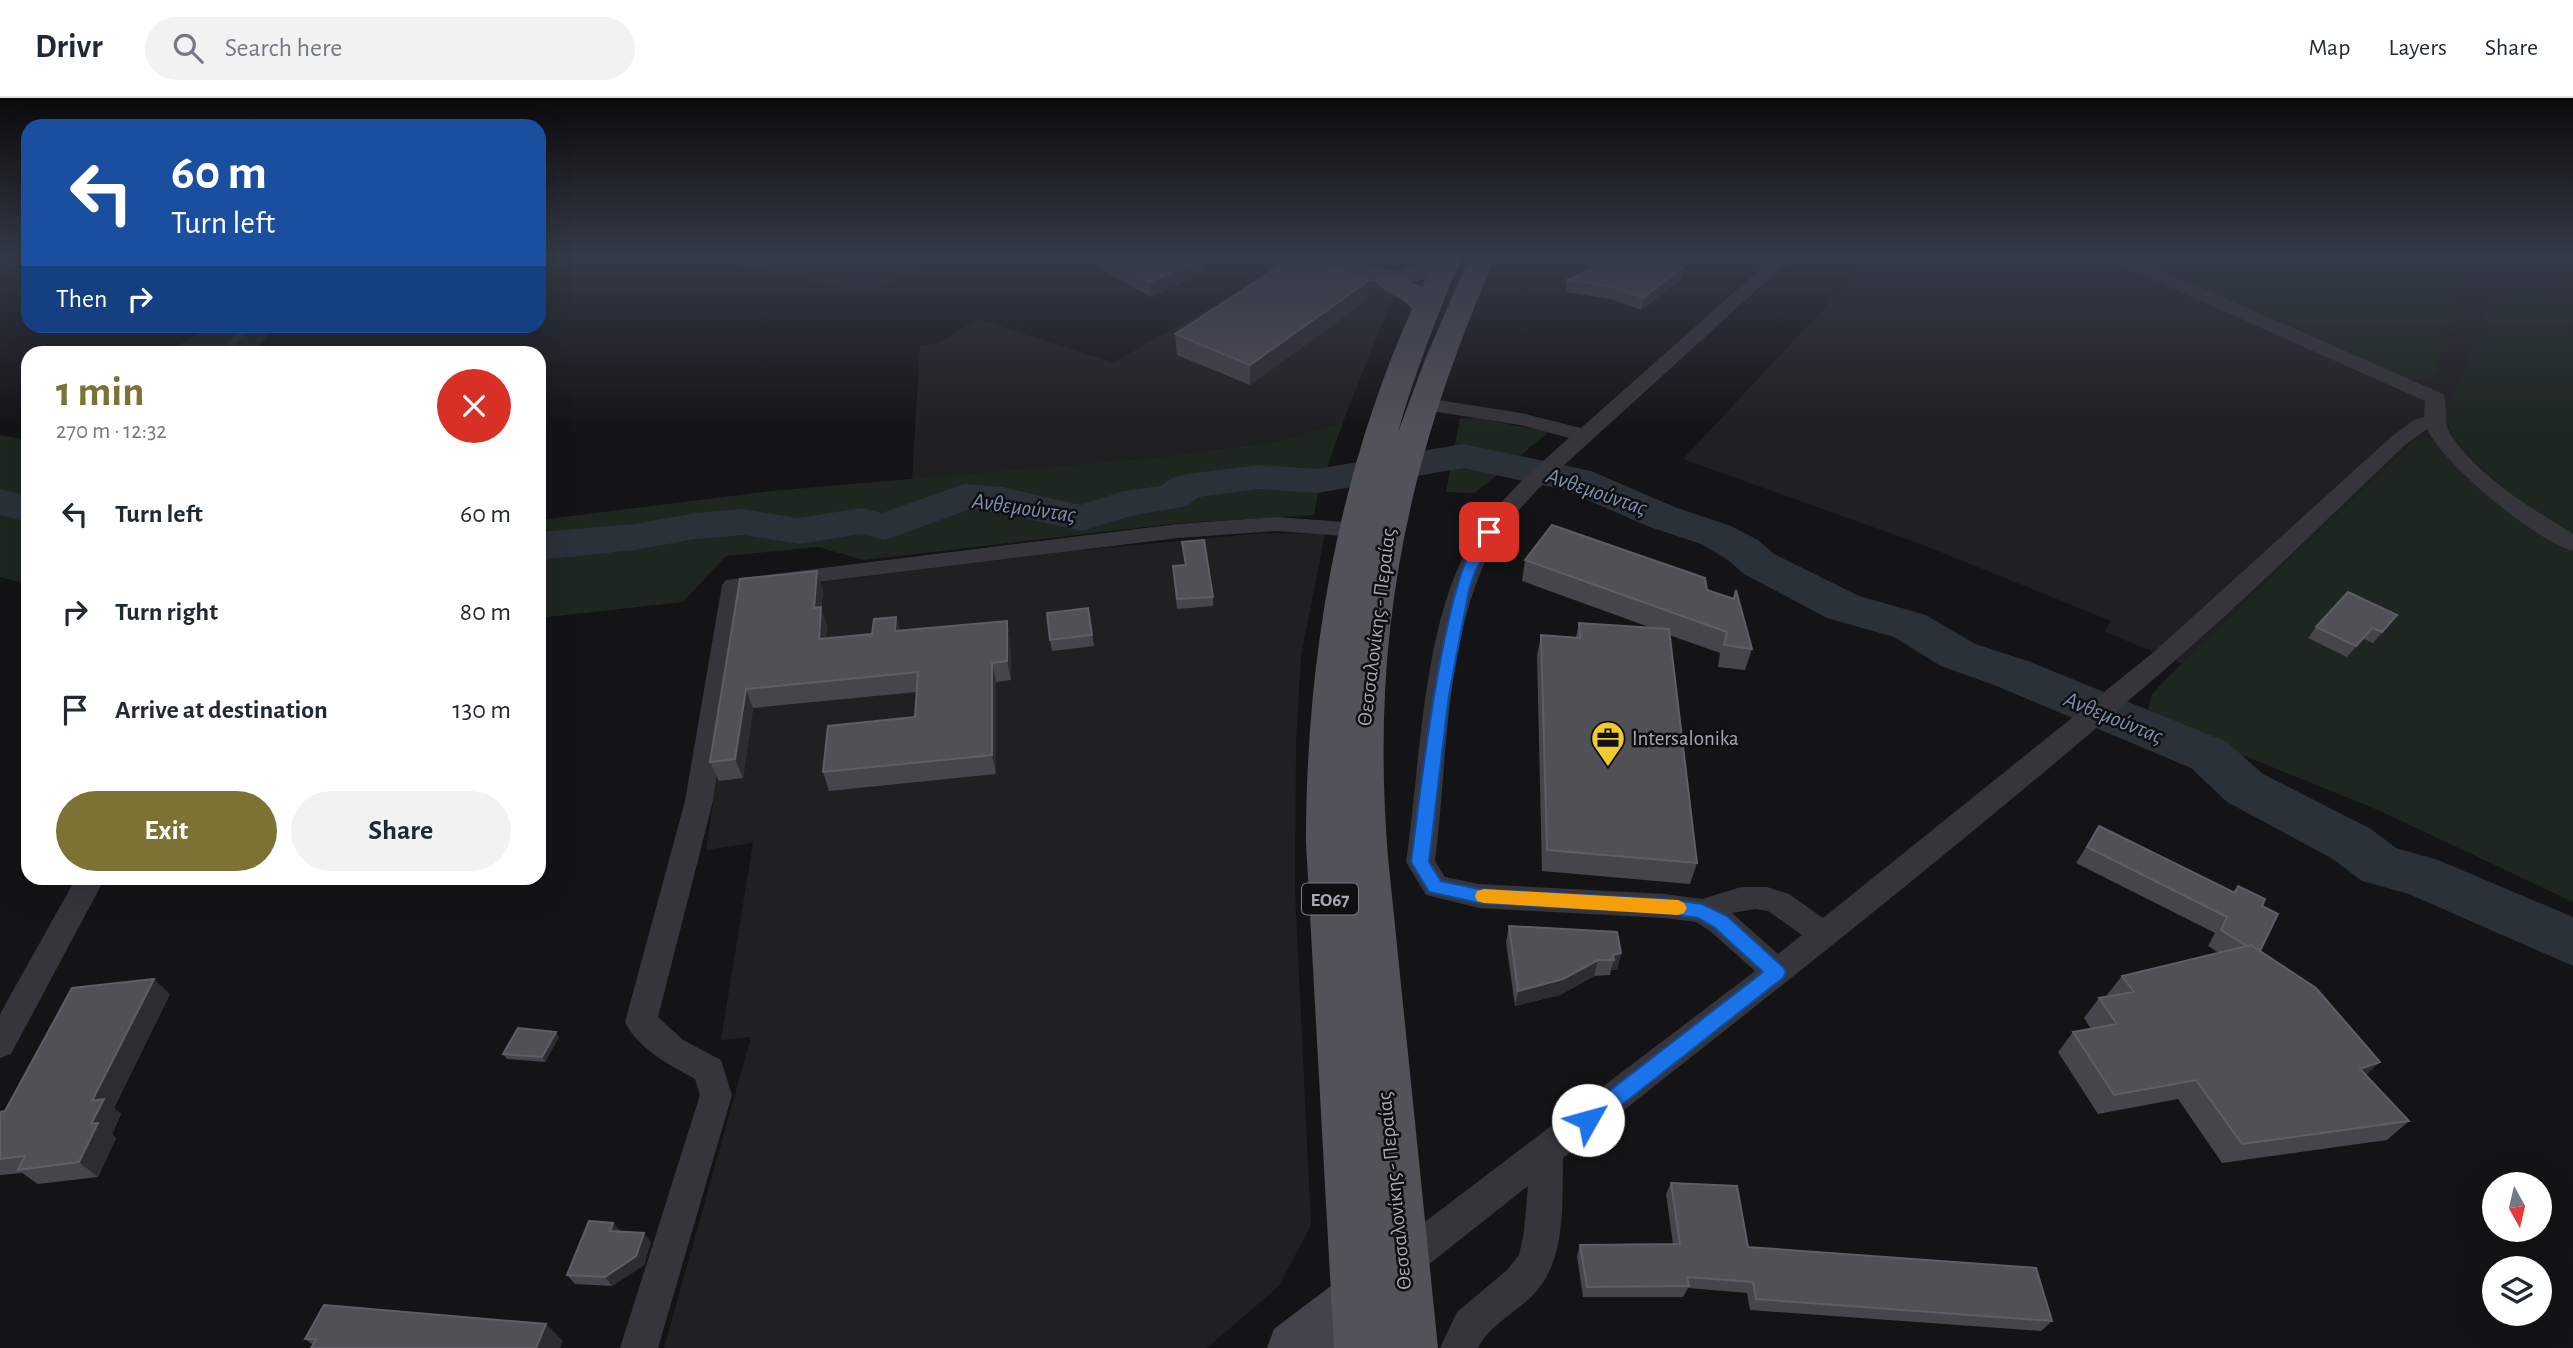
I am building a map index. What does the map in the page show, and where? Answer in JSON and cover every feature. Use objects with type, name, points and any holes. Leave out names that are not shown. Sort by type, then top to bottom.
[{"type":"main road","name":"Θεσσαλονίκης - Περαίας","points":[[1408,419],[1425,314]]},
{"type":"main road","name":"Θεσσαλονίκης - Περαίας","points":[[1360,1323],[1334,970],[1324,784],[1328,725],[1339,631],[1372,511],[1408,419],[1456,314]]},
{"type":"main road","name":"Θεσσαλονίκης - Περαίας","points":[[1372,511],[1386,536],[1366,675],[1363,776],[1378,1024],[1410,1348]]},
{"type":"street","points":[[1721,314],[1509,508],[1482,544],[1462,590],[1445,672],[1420,862],[1436,887],[1479,896],[1665,906],[1702,911],[1720,922],[1777,972]]},
{"type":"street","points":[[2247,314],[2436,398],[2435,420],[2442,437],[2485,480],[2573,544]]},
{"type":"street","points":[[1408,419],[1521,419],[1586,436]]},
{"type":"street","points":[[1293,1348],[1360,1323],[1401,1264],[1777,972],[2055,748],[2164,657],[2398,441],[2421,424],[2435,420]]},
{"type":"street","points":[[639,1348],[716,1095],[709,1070],[672,1050],[641,1022],[699,801],[734,585],[1178,531],[1276,524],[1372,511]]},
{"type":"street","points":[[0,1044],[87,885]]},
{"type":"street","points":[[1702,911],[1732,900],[1759,895],[1788,907],[1823,935]]},
{"type":"street","points":[[1459,1348],[1460,1340],[1481,1315],[1527,1275],[1539,1254],[1546,1153]]},
{"type":"shaded area","points":[[1198,314],[1386,314],[1343,422],[1274,442],[1150,458],[912,480],[920,345],[937,344],[978,319],[1113,363]]},
{"type":"shaded area","points":[[1818,314],[2573,314],[2573,823],[2105,632],[2111,621],[1923,545],[1683,459]]},
{"type":"shaded area","points":[[2257,314],[2456,314],[2431,380],[2409,380]]},
{"type":"shaded area","points":[[2485,314],[2573,314],[2573,537],[2499,483],[2463,448],[2443,414],[2459,382]]},
{"type":"shaded area","points":[[199,333],[271,333],[259,346],[177,346]]},
{"type":"shaded area","points":[[1476,418],[1549,432],[1475,493],[1446,492],[1460,419]]},
{"type":"shaded area","points":[[1343,422],[1318,493],[1314,515],[1179,523],[864,560],[818,547],[726,556],[683,602],[546,617],[546,519],[772,491],[1150,458],[1274,442]]},
{"type":"shaded area","points":[[0,435],[21,439],[21,582],[0,577]]},
{"type":"shaded area","points":[[2423,439],[2444,449],[2554,541],[2573,552],[2573,902],[2378,810],[2146,716],[2152,694],[2180,665],[2414,441]]},
{"type":"shaded area","points":[[1264,533],[1325,534],[1301,656],[1296,744],[1295,891],[1311,1225],[1279,1286],[1207,1348],[664,1348],[751,1037],[721,1040],[753,843],[706,850],[744,592],[1072,551]]},
{"type":"building","points":[[1205,314],[1321,314],[1250,365],[1175,334]]},
{"type":"building","points":[[1552,525],[1705,578],[1707,590],[1734,599],[1736,590],[1752,649],[1724,645],[1727,632],[1525,560]]},
{"type":"building","points":[[1204,540],[1213,597],[1177,599],[1173,566],[1186,565],[1182,542]]},
{"type":"building","points":[[817,571],[814,608],[821,607],[819,639],[872,634],[874,619],[896,617],[895,631],[1007,621],[1007,661],[992,663],[992,755],[823,772],[828,726],[915,717],[918,672],[746,689],[735,759],[710,762],[740,579]]},
{"type":"building","points":[[2348,592],[2397,615],[2382,632],[2372,628],[2356,646],[2316,627]]},
{"type":"building","points":[[1088,608],[1092,635],[1050,640],[1047,613]]},
{"type":"building","name":"Intersalonika","points":[[1579,623],[1669,629],[1697,863],[1547,850],[1541,635],[1580,638]]},
{"type":"building","points":[[2099,826],[2235,893],[2238,886],[2265,899],[2262,906],[2278,914],[2260,951],[2221,930],[2227,917],[2087,847]]},
{"type":"building","points":[[1509,926],[1617,932],[1621,953],[1613,955],[1614,960],[1598,960],[1563,979],[1518,991]]},
{"type":"building","points":[[2251,945],[2316,988],[2380,1062],[2360,1069],[2409,1121],[2242,1144],[2196,1080],[2114,1095],[2073,1032],[2117,1024],[2099,998],[2134,992],[2122,976]]},
{"type":"building","points":[[154,979],[92,1101],[104,1099],[91,1124],[98,1123],[79,1162],[18,1170],[25,1156],[0,1159],[0,1112],[5,1111],[72,988]]},
{"type":"building","points":[[518,1028],[556,1032],[542,1057],[503,1054]]},
{"type":"building","points":[[1671,1183],[1737,1186],[1748,1247],[2036,1268],[2052,1321],[1756,1299],[1753,1282],[1687,1277],[1689,1286],[1587,1287],[1580,1245],[1680,1244]]},
{"type":"building","points":[[589,1221],[613,1223],[610,1231],[644,1233],[636,1256],[605,1277],[567,1275]]},
{"type":"building","points":[[324,1305],[546,1324],[536,1348],[311,1348],[316,1339],[305,1339]]},
{"type":"waterway","points":[[229,346],[242,333]]},
{"type":"waterway","name":"Ανθεμούντας","points":[[546,545],[635,537],[695,526],[743,522],[798,531],[862,521],[885,527],[964,497],[1002,500],[1082,518],[1124,504],[1172,497],[1188,486],[1259,477],[1317,481],[1463,456],[1577,480],[1662,517],[1716,535],[1743,550],[1759,564],[1843,607],[1910,626],[1958,655],[2011,673],[2209,755],[2245,788],[2352,844],[2381,866],[2419,875],[2533,923],[2573,943]]},
{"type":"waterway","name":"Ανθεμούντας","points":[[0,502],[21,507]]},
{"type":"slow traffic","points":[[1484,896],[1678,908]]},
{"type":"place","name":"Intersalonika","points":[[1608,768]]},
{"type":"route","points":[[1489,532],[1468,572],[1462,590],[1441,695],[1420,862],[1436,887],[1479,896],[1665,906],[1702,911],[1720,922],[1777,972],[1588,1120]]}]
